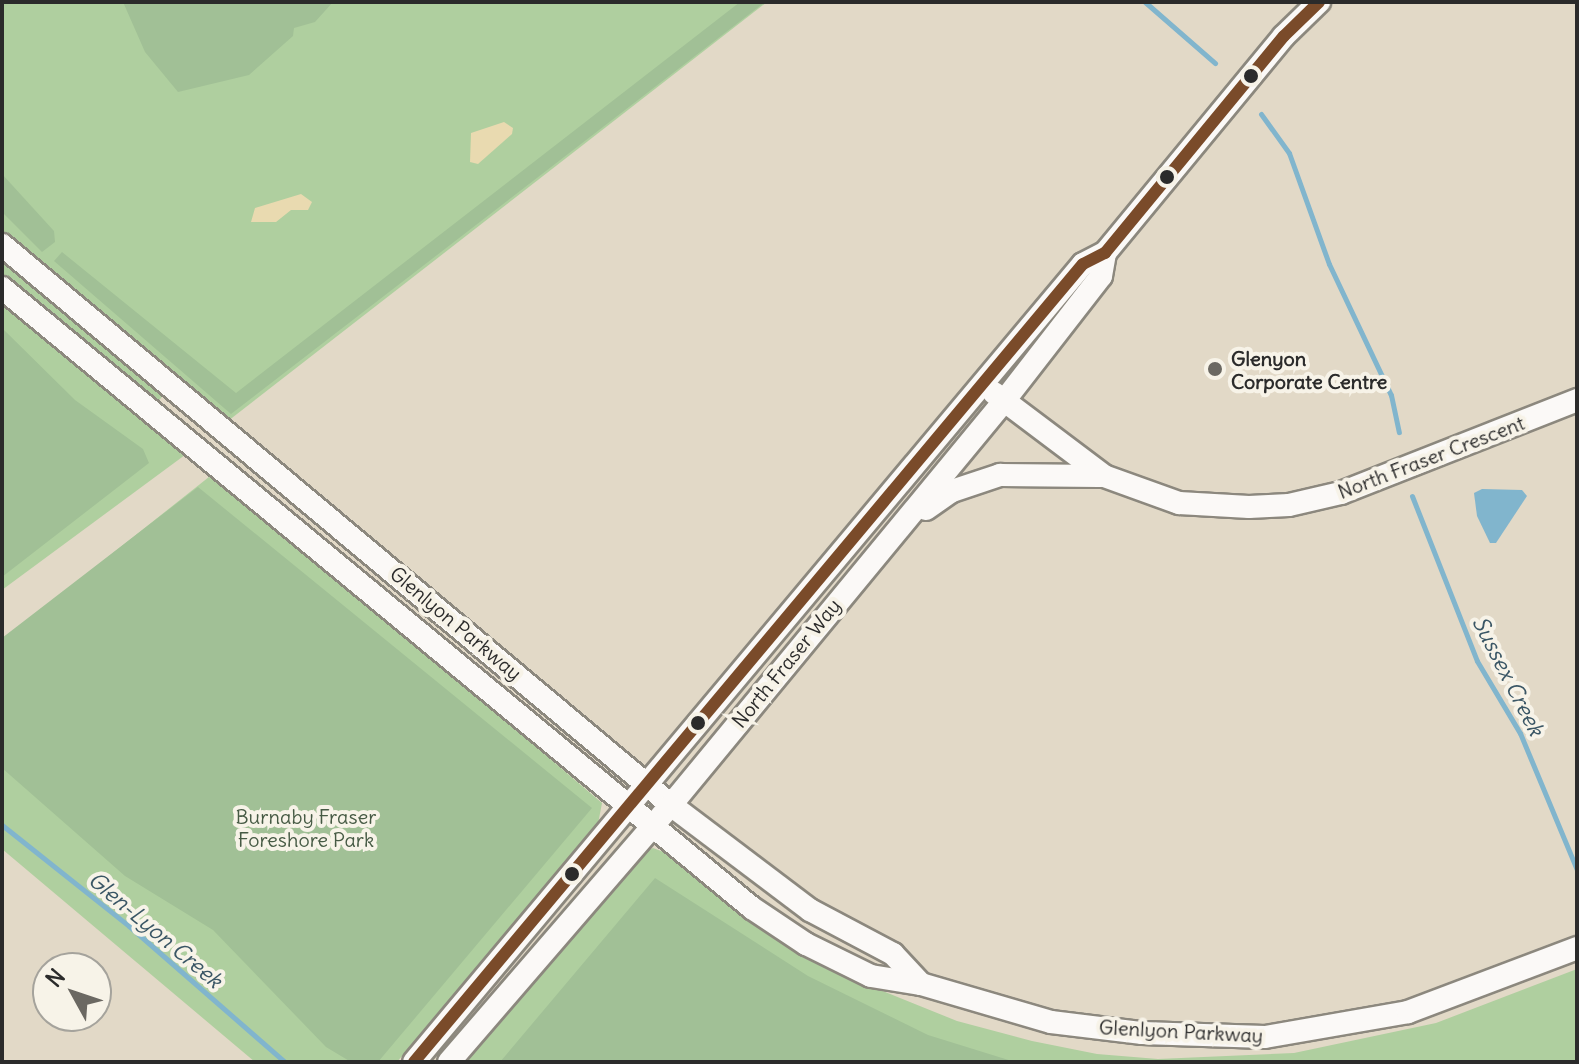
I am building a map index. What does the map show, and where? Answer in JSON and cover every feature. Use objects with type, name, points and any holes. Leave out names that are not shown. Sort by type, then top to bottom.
[{"type":"street","name":"North Fraser Way","points":[[414,1062],[1083,264],[1105,253],[1264,59],[1319,2]]},
{"type":"street","name":"Glenlyon Parkway","points":[[2,245],[671,805],[799,903],[893,954],[921,984]]},
{"type":"street","name":"North Fraser Way","points":[[449,1062],[671,805],[1004,401],[1101,276],[1105,253]]},
{"type":"street","name":"Glenlyon Parkway","points":[[2,288],[752,908],[806,944],[871,976],[921,984],[1051,1022],[1142,1033],[1265,1037],[1408,1012],[1577,948]]},
{"type":"street","name":"North Fraser Crescent","points":[[982,384],[1104,476],[1179,503],[1289,505],[1377,480],[1577,400]]},
{"type":"street","points":[[902,525],[952,491],[1000,475],[1104,476]]},
{"type":"green space","points":[[2,2],[767,2],[228,421],[2,233]]},
{"type":"green space","points":[[123,2],[333,2],[315,22],[294,28],[293,36],[249,75],[178,92],[145,52]]},
{"type":"green space","points":[[740,2],[765,2],[231,414],[54,261],[62,252],[236,393]]},
{"type":"green space","points":[[2,174],[54,231],[55,242],[42,252],[2,212]]},
{"type":"green space","points":[[2,259],[166,392],[155,405],[2,281]]},
{"type":"green space","points":[[2,298],[189,452],[2,590]]},
{"type":"green space","points":[[2,328],[75,400],[143,449],[149,463],[2,577]]},
{"type":"green space","name":"Burnaby Fraser Foreshore Park","points":[[214,473],[602,803],[598,824],[397,1062],[255,1062],[2,849],[2,641]]},
{"type":"green space","name":"Burnaby Fraser Foreshore Park","points":[[198,487],[592,808],[378,1062],[351,1062],[326,1047],[213,930],[125,876],[2,768],[2,638]]},
{"type":"green space","points":[[653,848],[669,854],[786,941],[848,977],[957,1021],[1032,1041],[1097,1054],[1158,1059],[1294,1053],[1436,1023],[1577,969],[1577,1062],[463,1062],[638,855]]},
{"type":"green space","points":[[655,878],[808,976],[928,1035],[1015,1062],[500,1062]]},
{"type":"sand","points":[[504,122],[513,128],[512,134],[478,164],[470,162],[471,133]]},
{"type":"sand","points":[[301,194],[312,202],[308,210],[291,210],[276,222],[251,222],[255,208]]},
{"type":"water","points":[[1482,489],[1522,490],[1527,496],[1496,543],[1490,543],[1477,516],[1474,493]]},
{"type":"waterway","name":"Sussex Creek","points":[[1145,2],[1215,63]]},
{"type":"waterway","name":"Sussex Creek","points":[[1261,114],[1289,153],[1329,264],[1391,395],[1399,432]]},
{"type":"waterway","name":"Sussex Creek","points":[[1412,496],[1477,661],[1520,733],[1577,870]]},
{"type":"waterway","name":"Glen-Lyon Creek","points":[[2,825],[129,926],[285,1062]]},
{"type":"transit line","points":[[414,1062],[1083,264],[1105,253],[1284,36],[1319,2]]},
{"type":"place","name":"Glenyon Corporate Centre","points":[[1215,369]]}]
